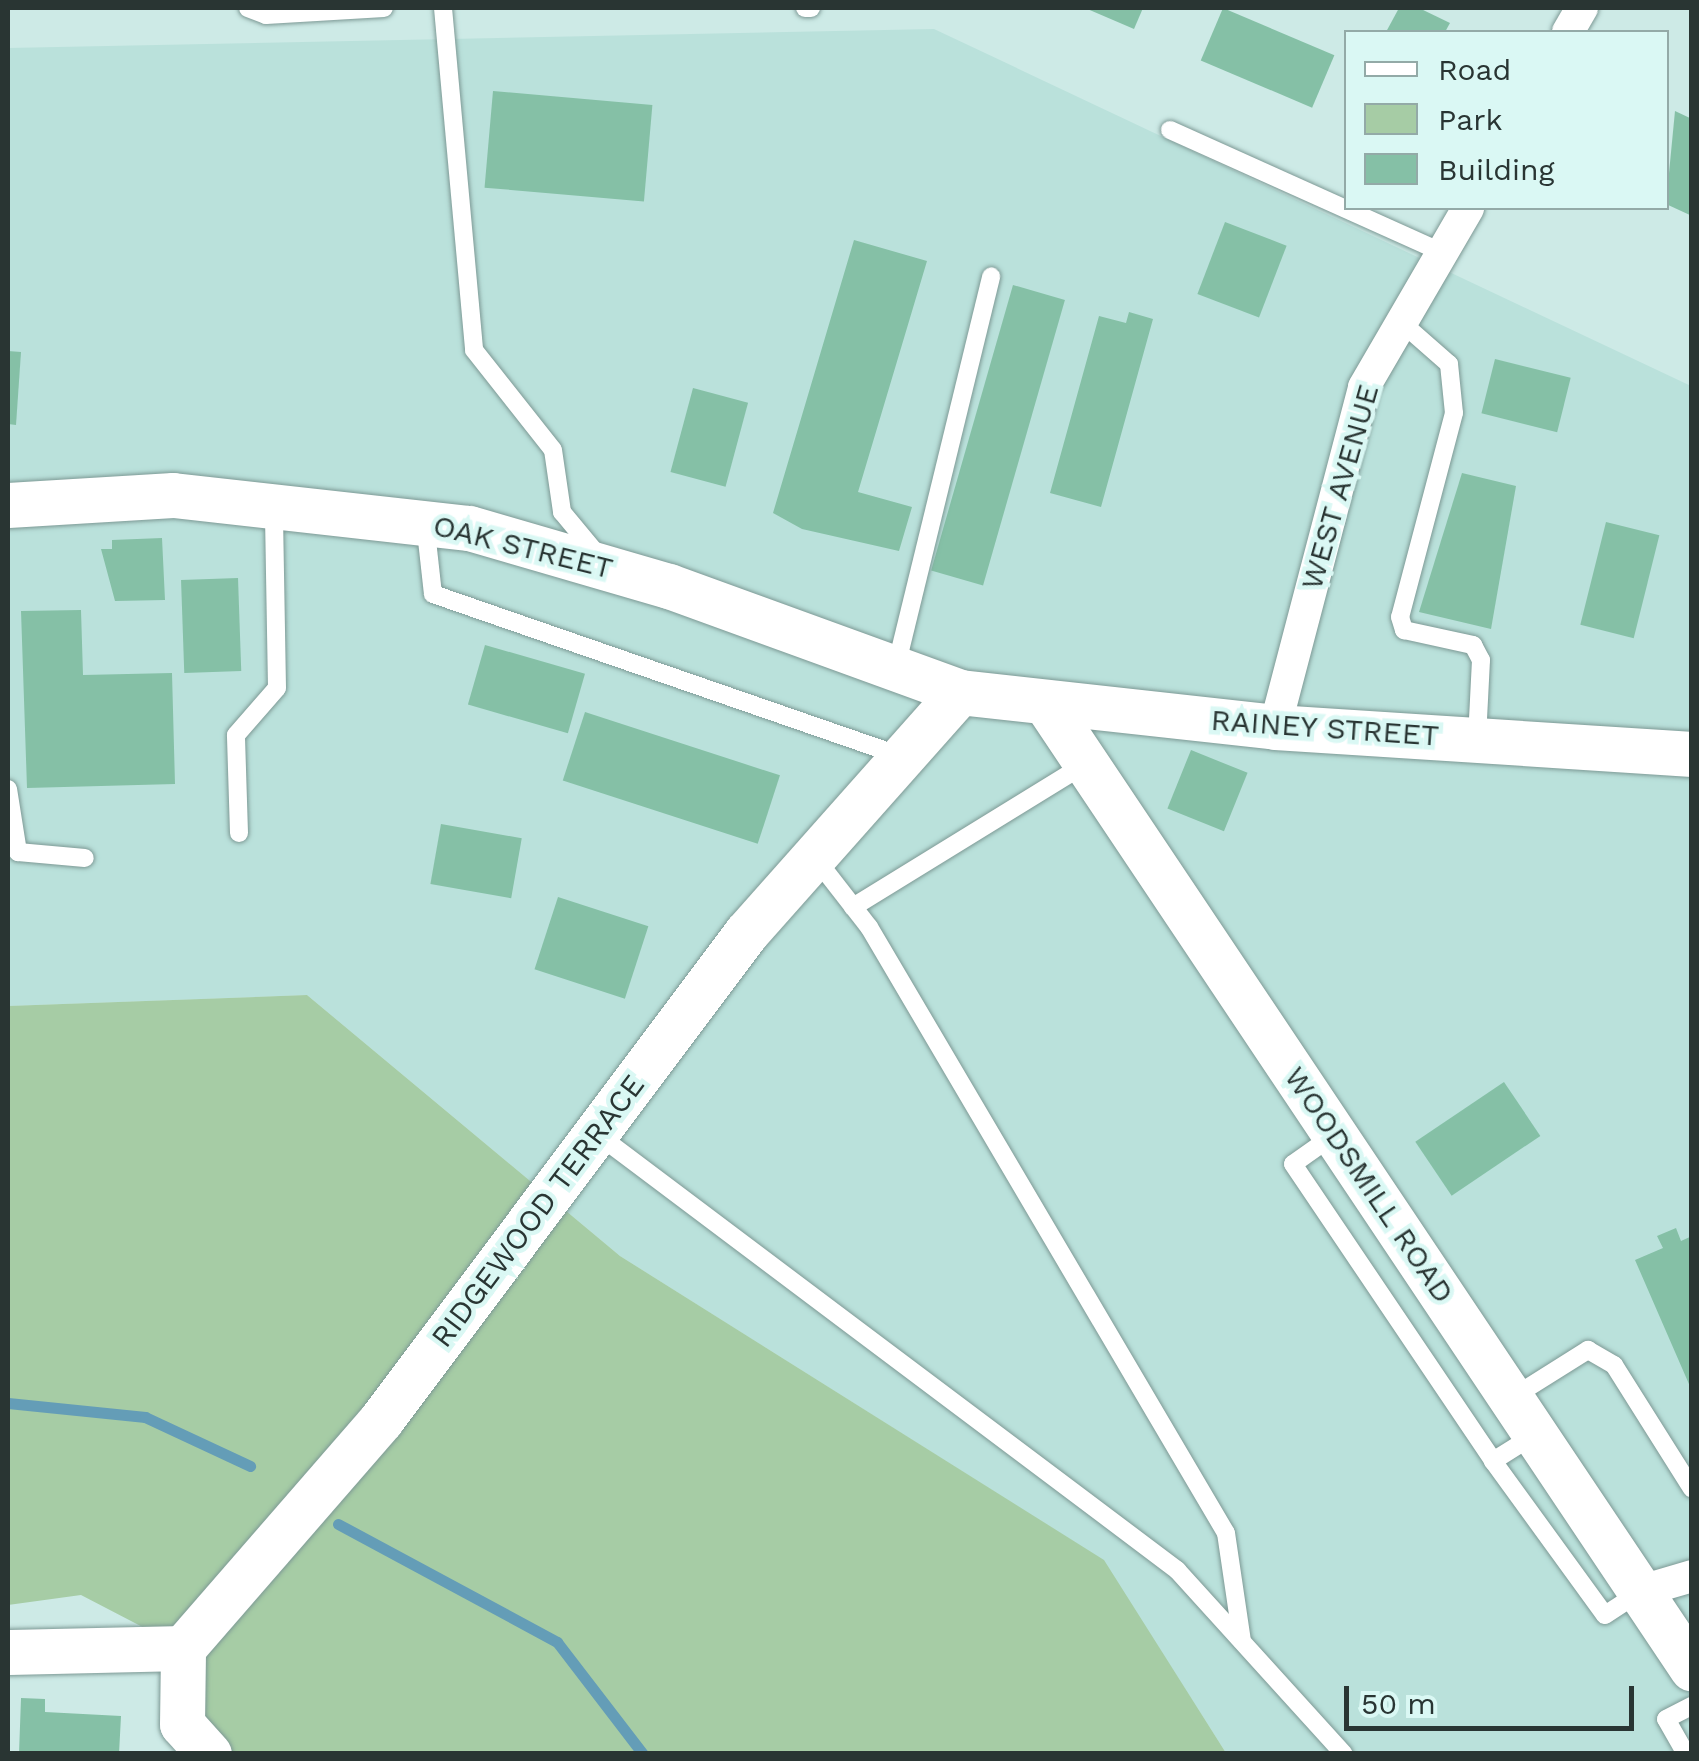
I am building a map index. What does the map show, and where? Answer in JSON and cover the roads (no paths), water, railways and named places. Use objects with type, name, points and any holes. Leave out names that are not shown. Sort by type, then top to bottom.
[{"type":"street","points":[[1569,30],[1582,8]]},
{"type":"street","name":"WEST AVENUE","points":[[1275,727],[1364,387],[1467,210]]},
{"type":"street","name":"OAK STREET","points":[[8,505],[173,494],[425,522],[609,568],[960,692]]},
{"type":"street","name":"RAINEY STREET","points":[[960,692],[1275,727],[1692,754]]},
{"type":"street","name":"RIDGEWOOD TERRACE","points":[[183,1648],[381,1420],[596,1133],[814,856],[960,692]]},
{"type":"street","name":"WOODSMILL ROAD","points":[[1044,702],[1692,1669]]},
{"type":"street","points":[[1641,1591],[1692,1576]]},
{"type":"street","points":[[8,1652],[183,1648],[191,1744]]},
{"type":"lane","points":[[248,8],[266,15],[384,8]]},
{"type":"lane","points":[[443,8],[474,350],[553,450],[562,512],[609,568]]},
{"type":"lane","points":[[1170,130],[1344,208]]},
{"type":"lane","points":[[1348,210],[1442,252]]},
{"type":"lane","points":[[896,668],[991,276]]},
{"type":"lane","points":[[1402,322],[1449,364],[1454,413],[1400,617],[1404,630],[1473,646],[1481,660],[1477,740]]},
{"type":"lane","points":[[239,833],[236,735],[277,688],[273,503]]},
{"type":"lane","points":[[425,522],[433,594],[902,756]]},
{"type":"lane","points":[[854,907],[1085,764]]},
{"type":"lane","points":[[8,789],[18,852],[86,858]]},
{"type":"lane","points":[[814,856],[854,907],[1226,1533],[1242,1642]]},
{"type":"lane","points":[[596,1133],[1177,1570],[1344,1754]]},
{"type":"lane","points":[[1334,1135],[1293,1164],[1492,1461],[1605,1615],[1641,1591]]},
{"type":"lane","points":[[1492,1461],[1524,1415],[1588,1350],[1614,1365],[1692,1489]]},
{"type":"lane","points":[[1686,1754],[1666,1719],[1692,1706]]},
{"type":"waterway","points":[[8,1403],[145,1417],[250,1466]]},
{"type":"waterway","points":[[338,1524],[557,1642],[643,1754]]}]
